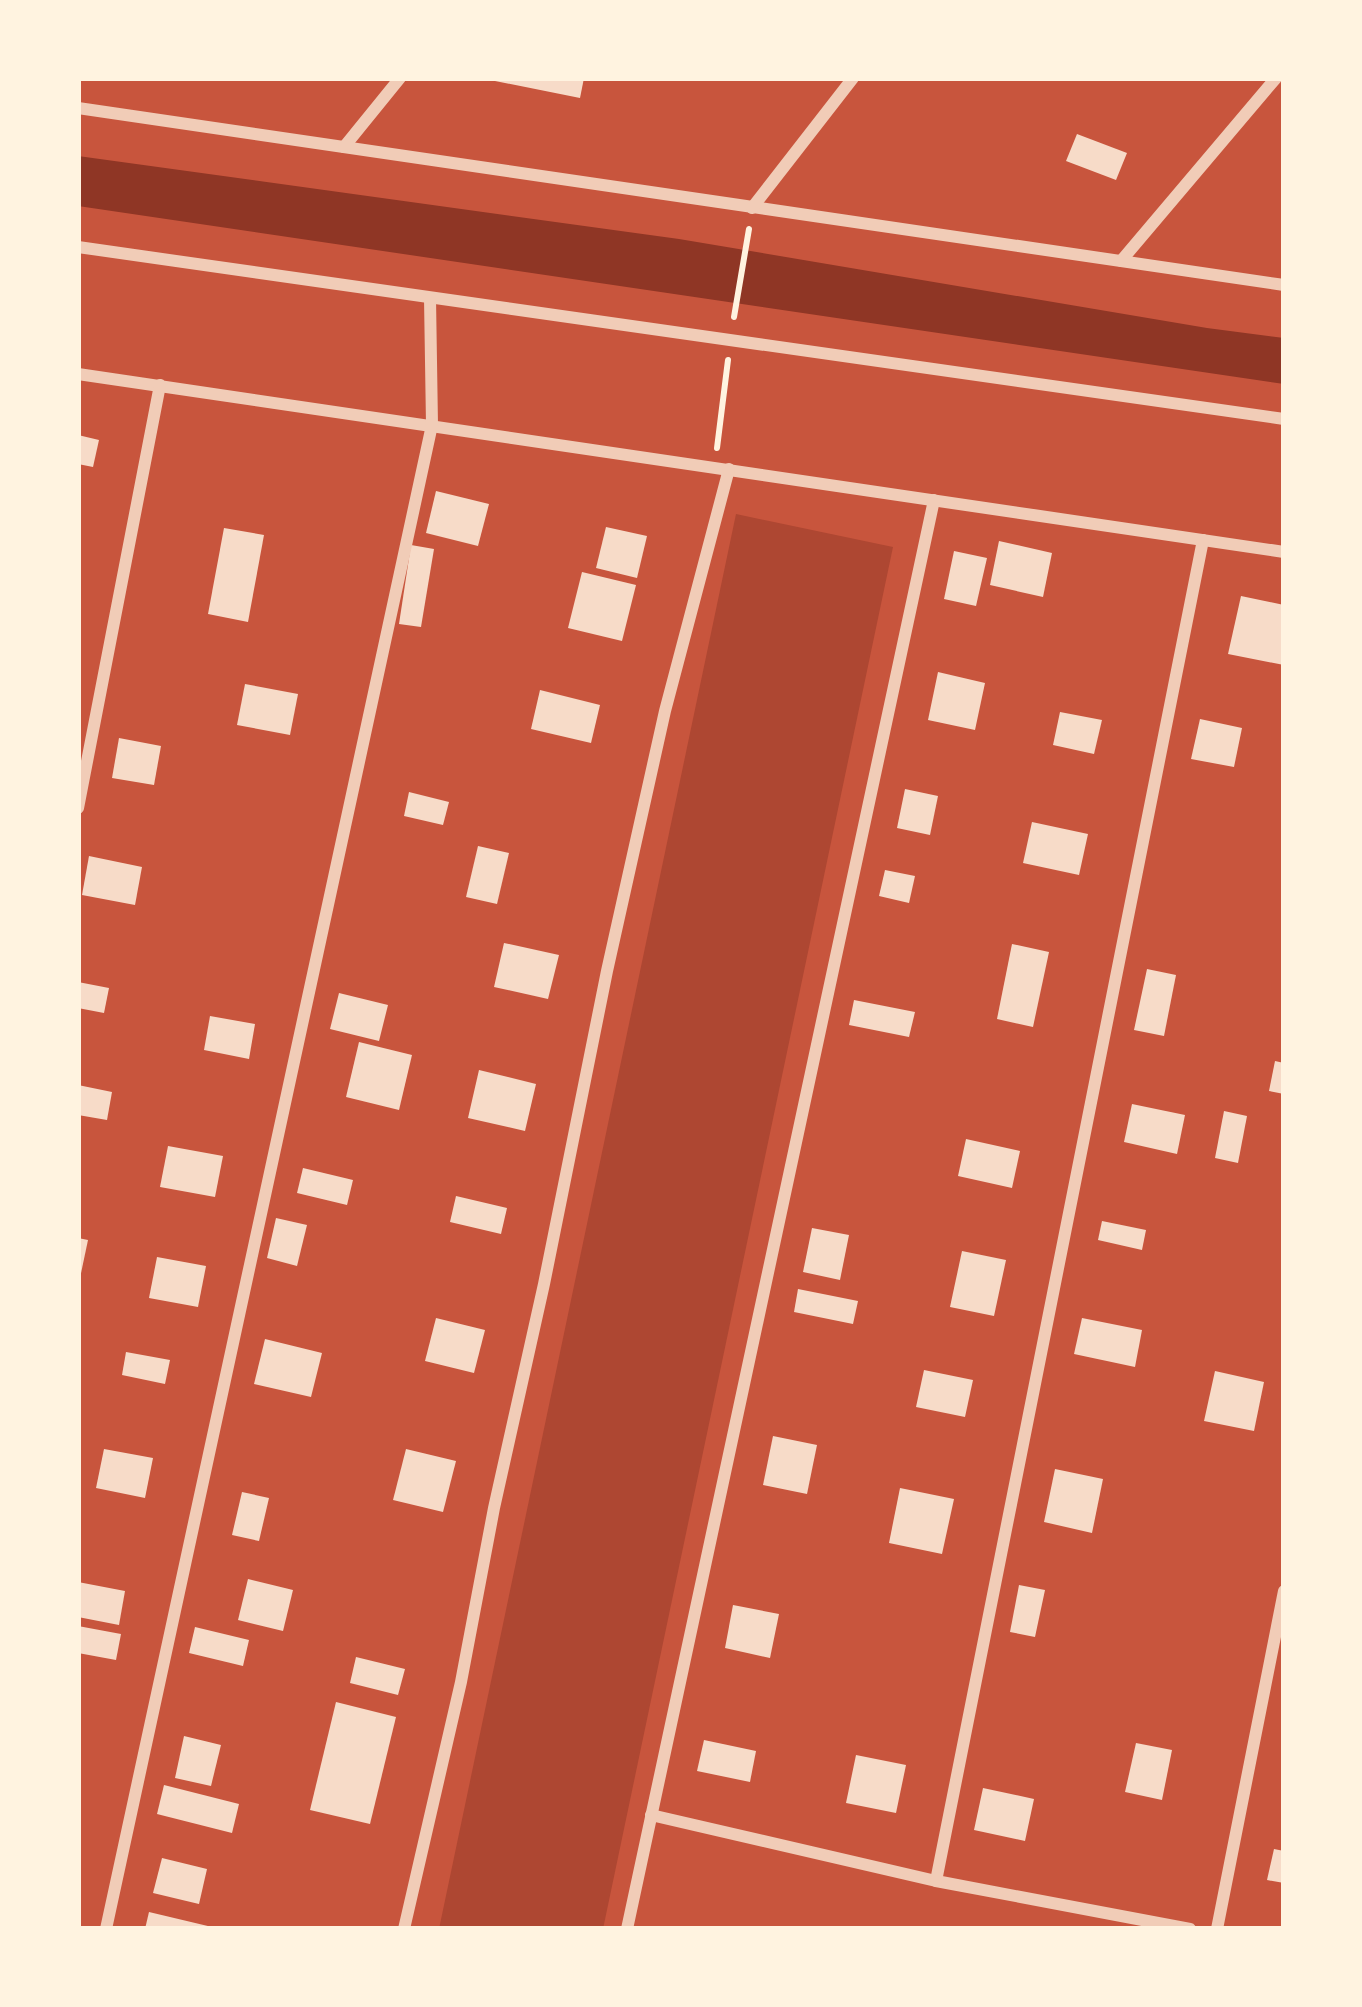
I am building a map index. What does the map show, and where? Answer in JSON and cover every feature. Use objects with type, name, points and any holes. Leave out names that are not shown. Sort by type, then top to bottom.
[{"type":"street","points":[[344,147],[400,78]]},
{"type":"street","points":[[752,208],[853,78]]},
{"type":"street","points":[[1121,261],[1276,78]]},
{"type":"street","points":[[78,108],[1284,284]]},
{"type":"street","points":[[78,247],[1284,419]]},
{"type":"street","points":[[106,1929],[432,425],[430,298]]},
{"type":"street","points":[[78,374],[1284,552]]},
{"type":"street","points":[[78,808],[160,386]]},
{"type":"street","points":[[404,1929],[461,1682],[607,971],[722,469]]},
{"type":"street","points":[[627,1929],[934,500]]},
{"type":"street","points":[[936,1881],[1203,539]]},
{"type":"street","points":[[1217,1929],[1284,1591]]},
{"type":"street","points":[[651,1815],[936,1881],[1190,1929]]},
{"type":"path","points":[[722,469],[731,342],[747,244]]},
{"type":"shaded area","points":[[78,156],[679,239],[1284,338],[1284,384],[78,206]]},
{"type":"shaded area","points":[[736,514],[893,547],[603,1929],[439,1929]]},
{"type":"building","points":[[490,78],[584,78],[580,98]]},
{"type":"building","points":[[1077,134],[1127,153],[1116,180],[1066,161]]},
{"type":"building","points":[[78,435],[99,440],[93,467],[78,464]]},
{"type":"building","points":[[436,491],[489,504],[478,546],[426,533]]},
{"type":"building","points":[[606,527],[647,536],[637,578],[596,568]]},
{"type":"building","points":[[224,528],[264,535],[248,622],[208,614]]},
{"type":"building","points":[[999,541],[1052,553],[1043,597],[990,585]]},
{"type":"building","points":[[411,545],[434,549],[421,627],[399,624]]},
{"type":"building","points":[[954,551],[987,558],[976,606],[944,599]]},
{"type":"building","points":[[582,572],[636,585],[622,641],[568,628]]},
{"type":"building","points":[[1241,596],[1284,605],[1284,665],[1228,654]]},
{"type":"building","points":[[938,672],[985,683],[975,730],[928,720]]},
{"type":"building","points":[[245,684],[298,694],[290,735],[237,725]]},
{"type":"building","points":[[540,690],[600,705],[591,743],[531,729]]},
{"type":"building","points":[[1060,712],[1102,720],[1094,754],[1053,745]]},
{"type":"building","points":[[1200,719],[1242,728],[1234,767],[1191,759]]},
{"type":"building","points":[[119,738],[161,746],[154,785],[112,778]]},
{"type":"building","points":[[905,789],[938,796],[930,835],[897,828]]},
{"type":"building","points":[[409,792],[449,802],[443,825],[404,816]]},
{"type":"building","points":[[1032,822],[1088,834],[1079,875],[1023,863]]},
{"type":"building","points":[[478,846],[509,853],[497,904],[466,897]]},
{"type":"building","points":[[89,856],[142,867],[135,905],[82,895]]},
{"type":"building","points":[[885,870],[915,876],[909,903],[879,896]]},
{"type":"building","points":[[504,943],[559,955],[548,999],[494,987]]},
{"type":"building","points":[[1012,944],[1049,952],[1033,1027],[997,1019]]},
{"type":"building","points":[[1147,969],[1176,975],[1164,1036],[1134,1030]]},
{"type":"building","points":[[78,982],[109,988],[104,1013],[78,1008]]},
{"type":"building","points":[[339,993],[388,1005],[379,1041],[330,1029]]},
{"type":"building","points":[[854,1000],[915,1012],[909,1037],[849,1025]]},
{"type":"building","points":[[210,1016],[255,1024],[249,1059],[204,1050]]},
{"type":"building","points":[[359,1042],[412,1055],[399,1110],[346,1097]]},
{"type":"building","points":[[1275,1061],[1284,1063],[1284,1094],[1269,1091]]},
{"type":"building","points":[[479,1070],[536,1084],[525,1131],[468,1118]]},
{"type":"building","points":[[78,1085],[112,1092],[107,1120],[78,1115]]},
{"type":"building","points":[[1132,1104],[1185,1115],[1177,1154],[1124,1142]]},
{"type":"building","points":[[1224,1111],[1247,1116],[1238,1163],[1215,1158]]},
{"type":"building","points":[[966,1139],[1020,1151],[1012,1188],[958,1176]]},
{"type":"building","points":[[168,1146],[223,1156],[215,1197],[160,1187]]},
{"type":"building","points":[[303,1168],[353,1180],[347,1205],[297,1193]]},
{"type":"building","points":[[456,1196],[507,1208],[501,1234],[450,1222]]},
{"type":"building","points":[[276,1218],[307,1225],[297,1266],[267,1258]]},
{"type":"building","points":[[1102,1221],[1146,1230],[1142,1250],[1098,1240]]},
{"type":"building","points":[[812,1228],[849,1235],[840,1280],[803,1272]]},
{"type":"building","points":[[78,1238],[88,1240],[80,1278],[78,1278]]},
{"type":"building","points":[[962,1251],[1006,1260],[994,1316],[950,1307]]},
{"type":"building","points":[[157,1257],[206,1266],[198,1307],[149,1298]]},
{"type":"building","points":[[798,1289],[858,1301],[853,1324],[794,1312]]},
{"type":"building","points":[[436,1318],[485,1330],[474,1373],[425,1361]]},
{"type":"building","points":[[1082,1318],[1142,1330],[1135,1367],[1074,1354]]},
{"type":"building","points":[[265,1339],[322,1353],[311,1397],[254,1384]]},
{"type":"building","points":[[126,1352],[170,1360],[165,1384],[122,1375]]},
{"type":"building","points":[[924,1370],[973,1380],[965,1417],[916,1407]]},
{"type":"building","points":[[1215,1371],[1264,1382],[1254,1431],[1204,1421]]},
{"type":"building","points":[[773,1436],[817,1445],[807,1494],[763,1485]]},
{"type":"building","points":[[104,1449],[153,1458],[145,1498],[96,1488]]},
{"type":"building","points":[[406,1449],[456,1461],[443,1512],[393,1500]]},
{"type":"building","points":[[1055,1469],[1103,1479],[1092,1533],[1044,1522]]},
{"type":"building","points":[[900,1488],[954,1499],[942,1554],[889,1543]]},
{"type":"building","points":[[242,1492],[269,1498],[259,1541],[232,1535]]},
{"type":"building","points":[[248,1579],[293,1590],[283,1631],[238,1620]]},
{"type":"building","points":[[78,1582],[125,1591],[119,1625],[78,1617]]},
{"type":"building","points":[[1019,1585],[1045,1590],[1035,1637],[1010,1632]]},
{"type":"building","points":[[733,1605],[779,1614],[770,1658],[725,1648]]},
{"type":"building","points":[[78,1626],[121,1634],[116,1660],[78,1653]]},
{"type":"building","points":[[195,1627],[249,1640],[243,1666],[189,1653]]},
{"type":"building","points":[[356,1657],[405,1669],[398,1695],[350,1683]]},
{"type":"building","points":[[336,1702],[396,1717],[370,1824],[310,1810]]},
{"type":"building","points":[[184,1736],[221,1745],[211,1786],[175,1778]]},
{"type":"building","points":[[704,1740],[756,1751],[750,1782],[697,1771]]},
{"type":"building","points":[[1136,1743],[1172,1750],[1162,1800],[1125,1792]]},
{"type":"building","points":[[856,1755],[906,1765],[896,1813],[846,1803]]},
{"type":"building","points":[[164,1785],[239,1804],[232,1833],[157,1814]]},
{"type":"building","points":[[983,1788],[1034,1799],[1025,1841],[974,1830]]},
{"type":"building","points":[[1274,1849],[1284,1851],[1284,1883],[1267,1880]]},
{"type":"building","points":[[162,1858],[207,1869],[199,1904],[153,1893]]},
{"type":"building","points":[[149,1912],[212,1927],[145,1929]]}]
